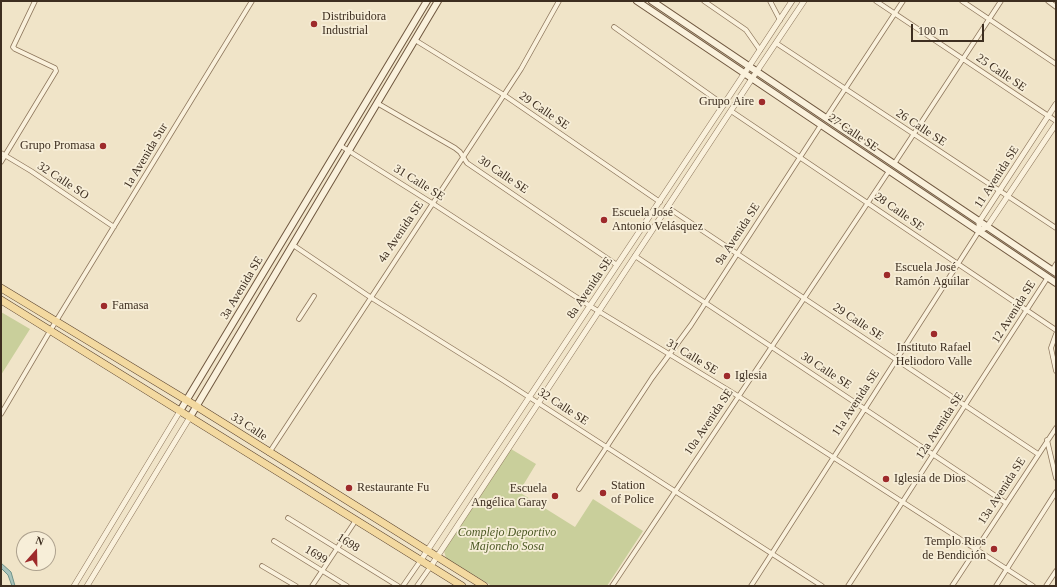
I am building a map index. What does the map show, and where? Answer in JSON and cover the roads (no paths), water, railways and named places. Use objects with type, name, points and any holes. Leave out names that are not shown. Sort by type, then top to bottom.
[{"type":"main road","name":"3a Avenida SE","points":[[180,411],[427,1]]},
{"type":"main road","name":"3a Avenida SE","points":[[190,417],[438,1]]},
{"type":"main road","name":"27 Calle SE","points":[[637,1],[1056,283]]},
{"type":"main road","name":"27 Calle SE","points":[[652,1],[1054,272]]},
{"type":"main road","name":"33 Calle","points":[[1,288],[196,406],[427,552],[484,586]]},
{"type":"main road","name":"33 Calle","points":[[1,300],[421,560],[458,585]]},
{"type":"street","points":[[1,162],[3,154],[57,70],[13,47],[35,1]]},
{"type":"street","name":"1a Avenida Sur","points":[[1,414],[56,321],[252,1]]},
{"type":"street","name":"4a Avenida SE","points":[[269,453],[432,203],[464,158],[535,45],[559,1]]},
{"type":"street","points":[[704,1],[746,30],[760,50]]},
{"type":"street","points":[[770,1],[780,20]]},
{"type":"street","name":"8a Avenida SE","points":[[404,586],[792,1]]},
{"type":"street","name":"8a Avenida SE","points":[[417,586],[730,110],[804,1]]},
{"type":"street","name":"25 Calle SE","points":[[876,1],[1048,116],[1056,123]]},
{"type":"street","points":[[826,118],[903,1]]},
{"type":"street","points":[[962,1],[1056,64]]},
{"type":"street","points":[[894,164],[1001,1]]},
{"type":"street","points":[[1048,1],[1056,7]]},
{"type":"street","points":[[614,27],[724,105]]},
{"type":"street","name":"29 Calle SE","points":[[415,40],[504,95],[660,202]]},
{"type":"street","name":"26 Calle SE","points":[[776,43],[913,135],[1056,228]]},
{"type":"street","name":"30 Calle SE","points":[[377,103],[455,148],[467,163],[617,265]]},
{"type":"street","name":"11 Avenida SE","points":[[979,231],[980,222],[1056,104]]},
{"type":"street","name":"28 Calle SE","points":[[730,110],[1056,330]]},
{"type":"street","name":"11 Avenida SE","points":[[979,231],[987,227],[1056,123]]},
{"type":"street","name":"9a Avenida SE","points":[[607,447],[652,378],[670,354],[737,254],[821,125]]},
{"type":"street","name":"31 Calle SE","points":[[341,146],[432,203],[590,306],[738,396],[1032,586]]},
{"type":"street","name":"32 Calle SO","points":[[3,154],[114,227]]},
{"type":"street","name":"10a Avenida SE","points":[[612,586],[889,171]]},
{"type":"street","name":"29 Calle SE","points":[[667,207],[1038,454]]},
{"type":"street","name":"11a Avenida SE","points":[[751,586],[979,231]]},
{"type":"street","name":"32 Calle SE","points":[[292,245],[370,297],[530,397],[822,586]]},
{"type":"street","name":"30 Calle SE","points":[[635,256],[1006,503]]},
{"type":"street","points":[[1054,272],[1056,264]]},
{"type":"street","name":"12 Avenida SE","points":[[996,358],[1048,277]]},
{"type":"street","points":[[299,319],[314,296]]},
{"type":"street","points":[[1056,334],[1051,348],[1056,371]]},
{"type":"street","name":"12a Avenida SE","points":[[848,586],[996,358]]},
{"type":"street","name":"3a Avenida SE","points":[[74,586],[180,411]]},
{"type":"street","name":"3a Avenida SE","points":[[87,586],[190,417]]},
{"type":"street","name":"13a Avenida SE","points":[[952,586],[1056,428]]},
{"type":"street","points":[[1048,440],[1056,478]]},
{"type":"street","points":[[579,489],[607,447]]},
{"type":"street","points":[[996,586],[1056,492]]},
{"type":"street","name":"1698","points":[[288,518],[398,586]]},
{"type":"street","points":[[312,586],[356,520]]},
{"type":"street","name":"1699","points":[[274,541],[347,586]]},
{"type":"street","points":[[262,566],[296,586]]},
{"type":"street","points":[[1046,586],[1056,571]]},
{"type":"water","points":[[1,563],[11,572],[15,586],[12,586],[8,575],[1,568]]},
{"type":"place","name":"Distribuidora Industrial","points":[[314,24]]},
{"type":"place","name":"Grupo Aire","points":[[762,102]]},
{"type":"place","name":"Grupo Promasa","points":[[103,146]]},
{"type":"place","name":"Escuela José Antonio Velásquez","points":[[604,220]]},
{"type":"place","name":"Escuela José Ramón Aguilar","points":[[887,275]]},
{"type":"place","name":"Famasa","points":[[104,306]]},
{"type":"place","name":"Instituto Rafael Heliodoro Valle","points":[[934,334]]},
{"type":"place","name":"Iglesia","points":[[727,376]]},
{"type":"place","name":"Iglesia de Dios","points":[[886,479]]},
{"type":"place","name":"Restaurante Fu","points":[[349,488]]},
{"type":"place","name":"Station of Police","points":[[603,493]]},
{"type":"place","name":"Escuela Angélica Garay","points":[[555,496]]},
{"type":"place","name":"Templo Rios de Bendición","points":[[994,549]]},
{"type":"park label","name":"Complejo Deportivo Majoncho Sosa","points":[[507,540]]}]
